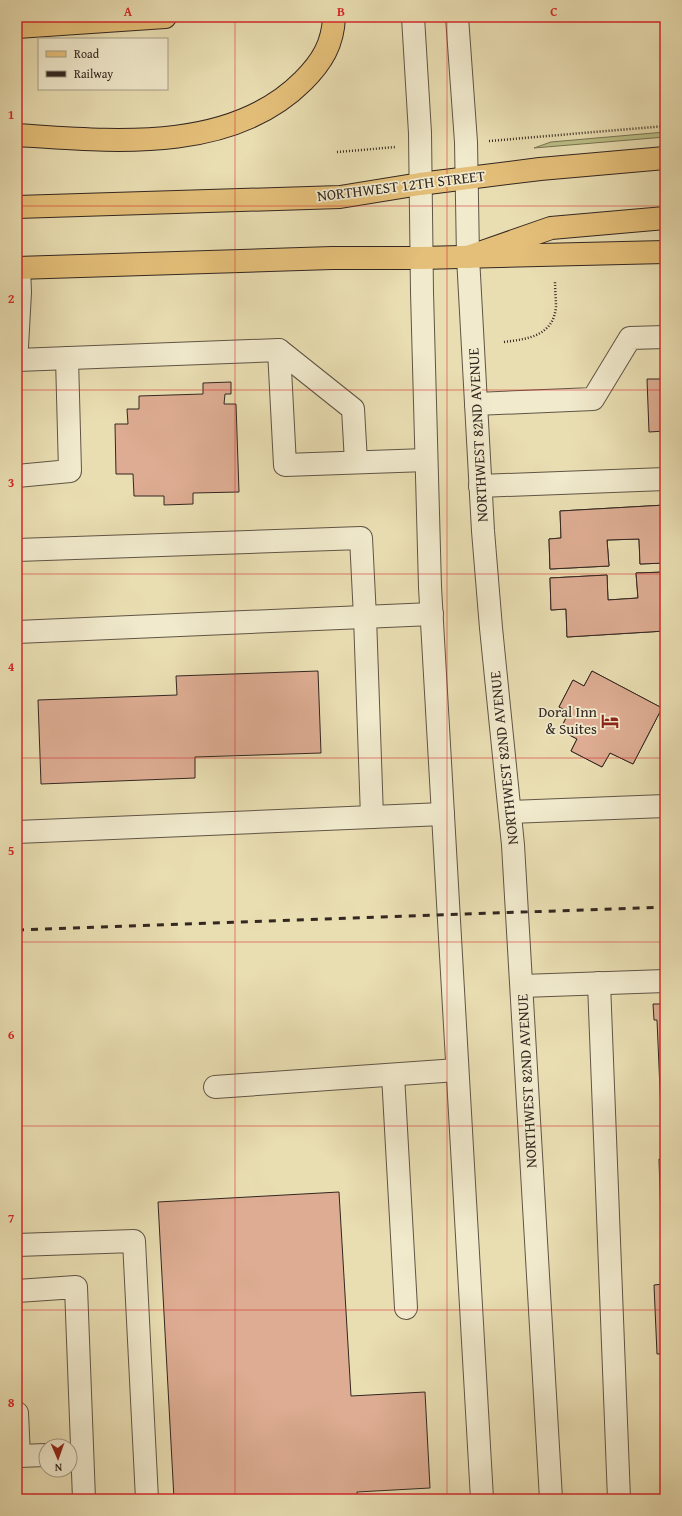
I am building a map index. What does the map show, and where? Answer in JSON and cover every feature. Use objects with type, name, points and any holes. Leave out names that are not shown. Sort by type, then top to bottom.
[{"type":"main road","points":[[17,27],[165,17]]},
{"type":"main road","points":[[17,135],[99,140],[144,140],[192,135],[235,122],[270,107],[288,94],[312,73],[331,42],[334,17]]},
{"type":"main road","name":"NORTHWEST 12TH STREET","points":[[17,207],[340,197],[420,184],[540,169],[665,158]]},
{"type":"main road","points":[[468,257],[552,228],[665,218]]},
{"type":"main road","points":[[18,268],[332,258],[422,258],[665,252]]},
{"type":"street","points":[[412,17],[420,133],[428,543],[482,1499]]},
{"type":"street","name":"NORTHWEST 82ND AVENUE","points":[[457,17],[466,142],[468,257],[480,486],[486,576],[513,845],[551,1499]]},
{"type":"street","points":[[17,347],[20,292],[18,268]]},
{"type":"street","points":[[476,404],[593,399],[630,338],[665,336]]},
{"type":"street","points":[[279,350],[285,465],[426,460]]},
{"type":"street","points":[[17,360],[279,350],[353,409],[356,462]]},
{"type":"street","points":[[17,476],[70,471],[67,358]]},
{"type":"street","points":[[480,486],[665,479]]},
{"type":"street","points":[[17,550],[361,538],[372,817]]},
{"type":"street","points":[[17,632],[432,614]]},
{"type":"street","points":[[510,812],[665,806]]},
{"type":"street","points":[[17,832],[443,814]]},
{"type":"street","points":[[522,986],[665,981]]},
{"type":"street","points":[[599,983],[619,1499]]},
{"type":"street","points":[[215,1087],[457,1070]]},
{"type":"street","points":[[393,1075],[406,1308]]},
{"type":"street","points":[[17,1245],[134,1241],[147,1499]]},
{"type":"street","points":[[17,1291],[76,1287],[76,1438]]},
{"type":"street","points":[[17,1413],[19,1456],[38,1455]]},
{"type":"street","points":[[78,1465],[84,1499]]},
{"type":"path","points":[[504,140],[665,126]]},
{"type":"path","points":[[337,152],[389,148]]},
{"type":"path","points":[[504,342],[523,340],[536,336],[547,329],[553,321],[556,308],[555,282]]},
{"type":"green space","points":[[665,132],[665,137],[534,148],[551,142]]},
{"type":"building","points":[[647,379],[665,379],[665,431],[649,432]]},
{"type":"building","points":[[231,382],[231,394],[225,394],[224,404],[236,404],[239,492],[193,493],[193,504],[164,505],[164,496],[134,496],[133,474],[116,474],[115,424],[128,424],[127,409],[139,409],[139,396],[203,394],[203,383]]},
{"type":"building","points":[[665,505],[665,563],[640,564],[639,539],[607,540],[609,566],[550,569],[549,539],[561,538],[560,511]]},
{"type":"building","points":[[665,505],[665,563],[640,564],[639,539],[607,540],[609,566],[550,569],[549,539],[561,538],[560,511]]},
{"type":"building","points":[[665,572],[665,631],[567,637],[566,609],[551,610],[550,578],[607,575],[608,600],[638,598],[636,573]]},
{"type":"building","points":[[665,572],[665,631],[567,637],[566,609],[551,610],[550,578],[607,575],[608,600],[638,598],[636,573]]},
{"type":"building","points":[[318,671],[321,753],[195,757],[195,778],[41,784],[38,700],[177,695],[176,676]]},
{"type":"building","name":"Doral Inn & Suites","points":[[592,671],[662,708],[633,764],[610,753],[602,767],[571,751],[577,739],[560,730],[569,712],[559,707],[573,680],[584,686]]},
{"type":"building","name":"Doral Inn & Suites","points":[[592,671],[662,708],[633,764],[610,753],[602,767],[571,751],[577,739],[560,730],[569,712],[559,707],[573,680],[584,686]]},
{"type":"building","points":[[653,1004],[665,1004],[665,1354],[657,1354],[654,1285],[663,1284],[659,1159],[663,1159],[657,1020],[654,1020]]},
{"type":"building","points":[[339,1192],[351,1396],[425,1392],[430,1488],[357,1492],[357,1499],[174,1499],[158,1202]]},
{"type":"railway","points":[[17,930],[665,907]]},
{"type":"place","name":"Doral Inn & Suites","points":[[610,721]]}]
